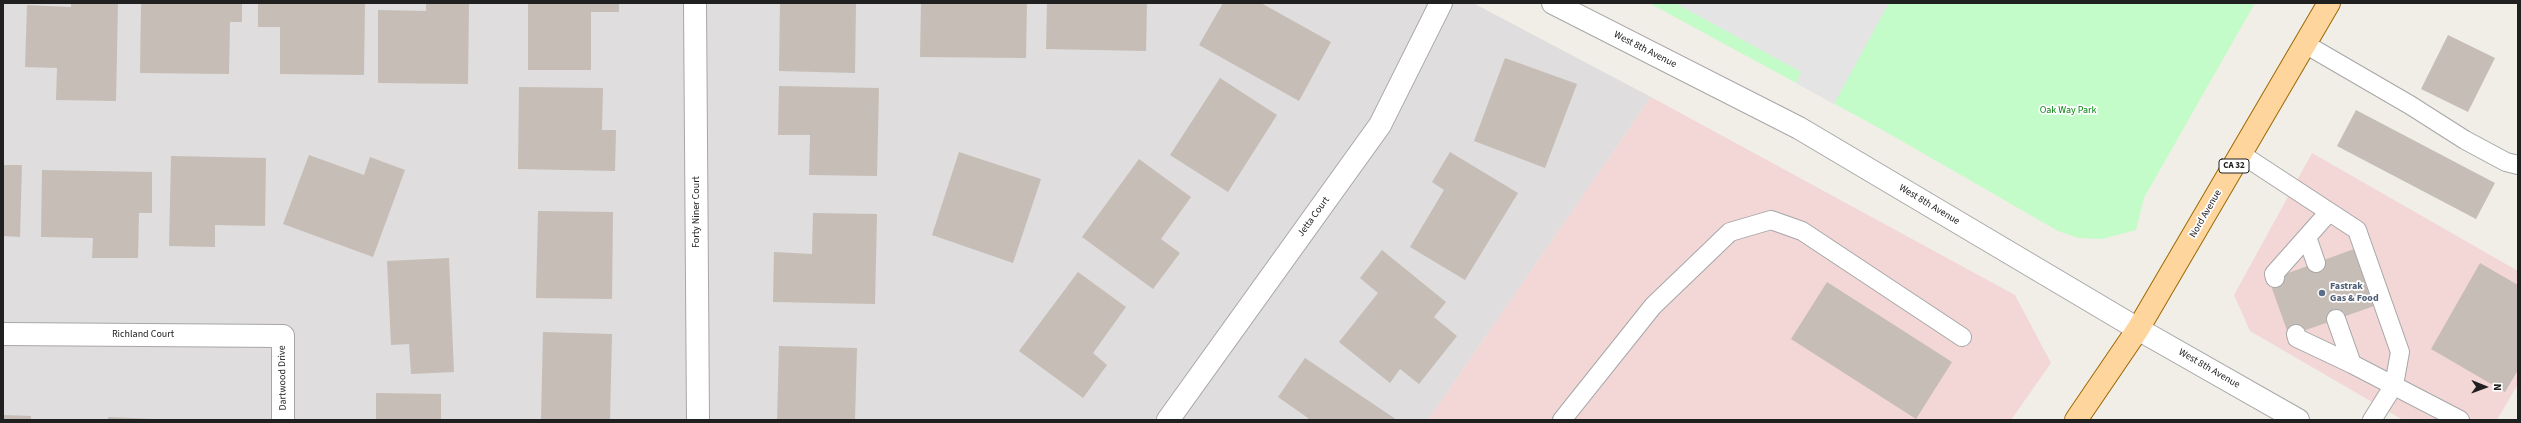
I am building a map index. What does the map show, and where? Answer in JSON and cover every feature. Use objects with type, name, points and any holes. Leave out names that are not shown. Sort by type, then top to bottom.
[{"type":"main road","name":"Nord Avenue","points":[[2076,420],[2138,329],[2329,3]]},
{"type":"street","name":"Forty Niner Court","points":[[695,3],[698,420]]},
{"type":"street","name":"Jetta Court","points":[[1168,420],[1380,125],[1441,3]]},
{"type":"street","name":"West 8th Avenue","points":[[1553,3],[1799,128],[2138,329],[2298,420]]},
{"type":"street","name":"Richland Court","points":[[3,334],[283,336]]},
{"type":"street","name":"Dartwood Drive","points":[[283,336],[283,420]]},
{"type":"lane","points":[[2305,44],[2410,104],[2465,140],[2506,162],[2518,165]]},
{"type":"lane","points":[[2241,154],[2357,230],[2400,352],[2394,385],[2372,420]]},
{"type":"lane","points":[[2275,278],[2274,274],[2329,212]]},
{"type":"lane","points":[[1562,420],[1653,306],[1702,258],[1730,232],[1771,220],[1802,231],[1962,337]]},
{"type":"lane","points":[[2307,237],[2316,263]]},
{"type":"lane","points":[[2336,319],[2352,364]]},
{"type":"lane","points":[[2296,334],[2297,338],[2394,385],[2460,420]]},
{"type":"shaded area","points":[[3,3],[1473,3],[1651,97],[1428,420],[3,420]]},
{"type":"shaded area","points":[[1675,3],[1889,3],[1834,104],[1796,83],[1801,72]]},
{"type":"shaded area","points":[[1651,97],[2015,295],[2051,363],[2011,420],[1428,420]]},
{"type":"shaded area","points":[[2312,153],[2518,271],[2518,384],[2497,420],[2403,420],[2250,331],[2234,295]]},
{"type":"green space","name":"Oak Way Park","points":[[1649,3],[2255,3],[2144,198],[2136,230],[2102,239],[2079,238],[2058,231],[1879,128]]},
{"type":"building","points":[[71,3],[118,3],[116,101],[56,100],[57,68],[25,67],[27,5],[71,7]]},
{"type":"building","points":[[141,3],[242,3],[242,22],[230,22],[229,74],[140,73]]},
{"type":"building","points":[[258,3],[365,3],[364,75],[280,74],[280,27],[258,27]]},
{"type":"building","points":[[426,3],[469,3],[468,84],[378,83],[378,10],[426,11]]},
{"type":"building","points":[[528,3],[619,3],[619,12],[591,12],[591,70],[528,70]]},
{"type":"building","points":[[780,3],[856,3],[855,73],[779,71]]},
{"type":"building","points":[[921,3],[1027,3],[1026,58],[920,57]]},
{"type":"building","points":[[1047,3],[1147,3],[1146,51],[1046,49]]},
{"type":"building","points":[[1223,3],[1261,3],[1331,42],[1299,101],[1199,45]]},
{"type":"building","points":[[2448,35],[2495,58],[2468,112],[2421,89]]},
{"type":"building","points":[[1505,58],[1577,84],[1545,168],[1474,141]]},
{"type":"building","points":[[1220,78],[1277,115],[1228,192],[1170,155]]},
{"type":"building","points":[[779,86],[879,88],[877,176],[809,175],[810,135],[778,135]]},
{"type":"building","points":[[519,87],[603,88],[602,130],[616,130],[615,171],[518,169]]},
{"type":"building","points":[[2356,110],[2495,183],[2476,219],[2337,146]]},
{"type":"building","points":[[959,152],[1041,179],[1013,263],[932,235]]},
{"type":"building","points":[[1450,152],[1518,193],[1465,280],[1410,247],[1444,190],[1432,182]]},
{"type":"building","points":[[309,155],[364,175],[370,157],[405,170],[373,257],[283,224]]},
{"type":"building","points":[[171,156],[266,158],[265,226],[215,225],[215,247],[169,246]]},
{"type":"building","points":[[1139,159],[1191,197],[1161,239],[1180,253],[1153,289],[1082,237]]},
{"type":"building","points":[[3,165],[22,165],[20,237],[3,236]]},
{"type":"building","points":[[42,170],[152,172],[152,213],[139,213],[138,258],[92,258],[93,238],[41,237]]},
{"type":"building","points":[[538,211],[613,212],[612,299],[536,298]]},
{"type":"building","points":[[813,213],[877,214],[875,304],[773,302],[774,252],[812,254]]},
{"type":"building","name":"Fastrak Gas & Food","points":[[2354,249],[2374,306],[2289,336],[2269,280]]},
{"type":"building","points":[[1382,250],[1446,302],[1434,317],[1457,336],[1419,384],[1400,369],[1390,383],[1339,342],[1378,293],[1360,278]]},
{"type":"building","points":[[449,258],[454,372],[411,374],[409,344],[391,345],[387,261]]},
{"type":"building","points":[[2480,263],[2518,285],[2518,370],[2505,392],[2431,349]]},
{"type":"building","points":[[1078,272],[1126,307],[1093,353],[1107,365],[1083,398],[1019,351]]},
{"type":"building","points":[[1827,282],[1952,362],[1916,419],[1791,339]]},
{"type":"building","points":[[543,332],[612,334],[610,420],[541,420]]},
{"type":"building","points":[[779,346],[857,348],[855,420],[777,420]]},
{"type":"building","points":[[1305,358],[1397,420],[1307,420],[1308,418],[1278,397]]},
{"type":"building","points":[[376,393],[441,394],[441,420],[376,420]]},
{"type":"building","points":[[3,415],[31,416],[31,420],[3,420]]},
{"type":"building","points":[[108,417],[154,419],[154,420],[108,420]]},
{"type":"place","name":"Fastrak Gas & Food","points":[[2322,293]]}]
